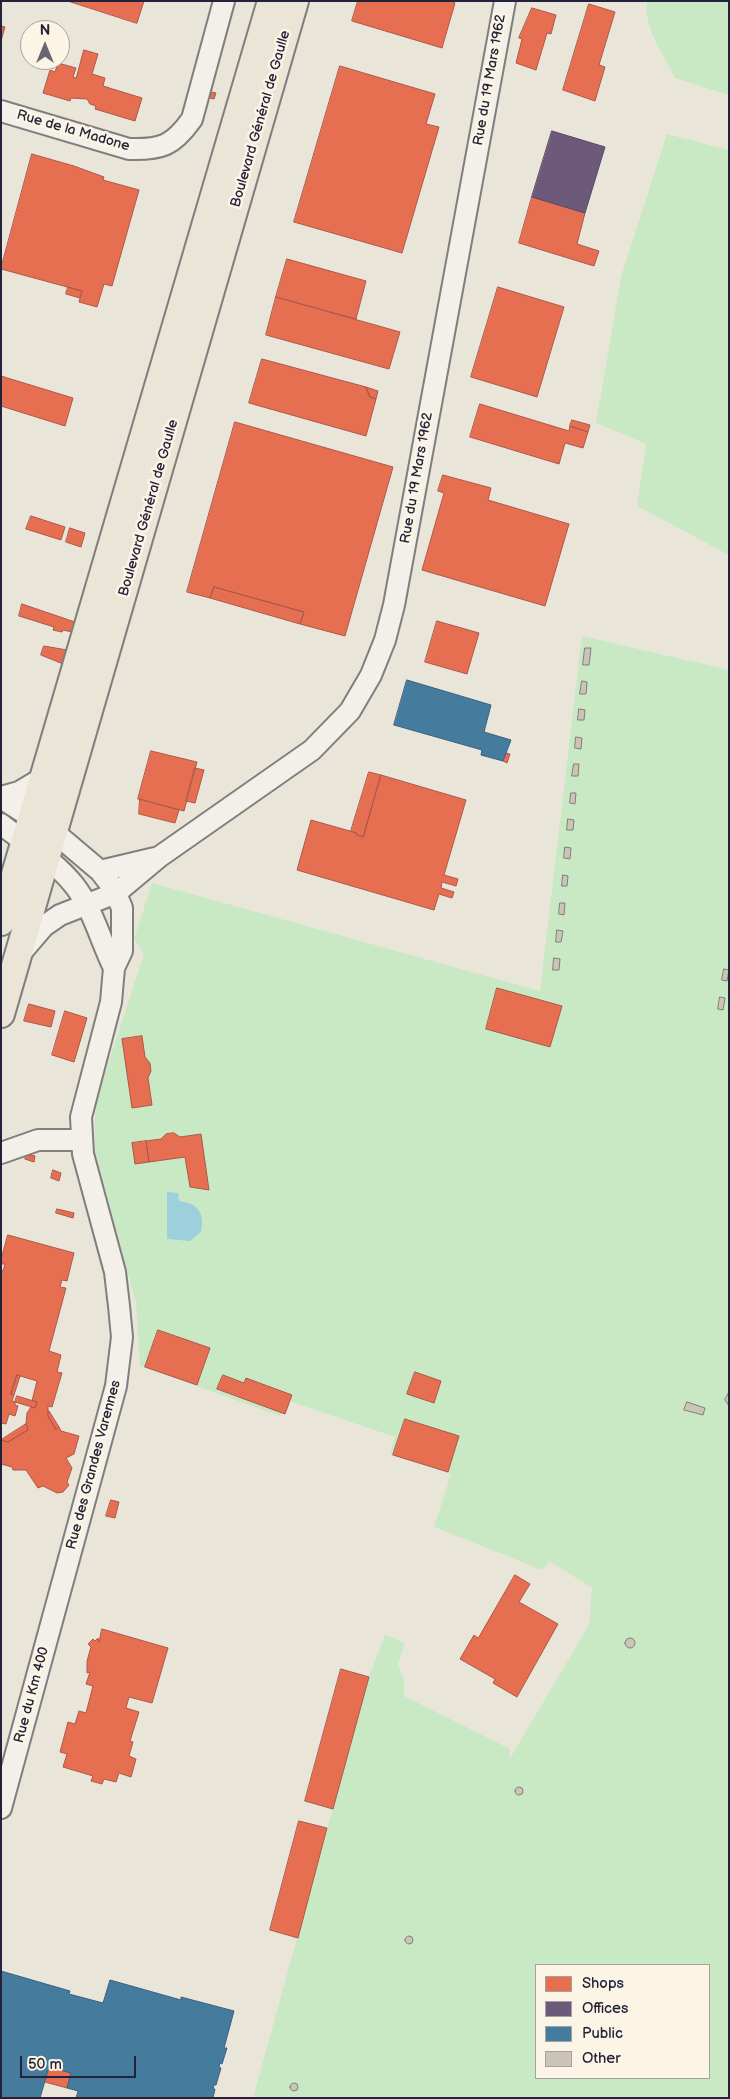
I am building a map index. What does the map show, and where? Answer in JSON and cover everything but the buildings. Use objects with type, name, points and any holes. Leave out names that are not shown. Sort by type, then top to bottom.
[{"type":"main road","name":"Boulevard Général de Gaulle","points":[[1,922],[271,1]]},
{"type":"main road","name":"Boulevard Général de Gaulle","points":[[1,1014],[295,1]]},
{"type":"street","name":"Rue de la Madone","points":[[1,111],[129,149],[165,146],[181,135],[192,119],[224,1]]},
{"type":"street","name":"Rue du 19 Mars 1962","points":[[17,958],[44,926],[60,915],[116,893],[159,857],[312,750],[350,711],[370,675],[385,640],[394,605],[505,1]]},
{"type":"street","points":[[1,797],[19,792],[44,777]]},
{"type":"street","name":"Rue des Grandes Varennes","points":[[1,797],[54,832],[100,871],[116,893],[122,908],[122,951],[114,968],[111,1002],[81,1117],[82,1154],[115,1272],[122,1337],[116,1386],[63,1581]]},
{"type":"street","name":"Rue des Grandes Varennes","points":[[1,824],[47,858],[74,886],[86,904],[114,968]]},
{"type":"street","name":"Rue du 19 Mars 1962","points":[[100,871],[159,857]]},
{"type":"street","points":[[86,904],[100,871]]},
{"type":"street","points":[[1,1153],[38,1140],[82,1140]]},
{"type":"street","name":"Rue du Km 400","points":[[1,1808],[63,1581]]},
{"type":"green space","points":[[647,1],[729,1],[729,95],[675,78],[651,31],[648,21]]},
{"type":"green space","points":[[667,134],[729,150],[729,555],[637,506],[646,444],[596,423],[621,277]]},
{"type":"green space","points":[[582,636],[729,670],[729,2098],[253,2098],[369,1677],[385,1635],[405,1643],[398,1664],[404,1680],[404,1696],[510,1749],[509,1760],[589,1625],[592,1588],[549,1561],[542,1570],[434,1527],[451,1474],[390,1454],[395,1437],[286,1400],[280,1416],[140,1366],[136,1303],[95,1151],[95,1104],[144,954],[134,939],[152,883],[540,991]]},
{"type":"water","points":[[167,1192],[178,1193],[179,1201],[191,1204],[201,1214],[201,1232],[190,1241],[167,1239]]}]
